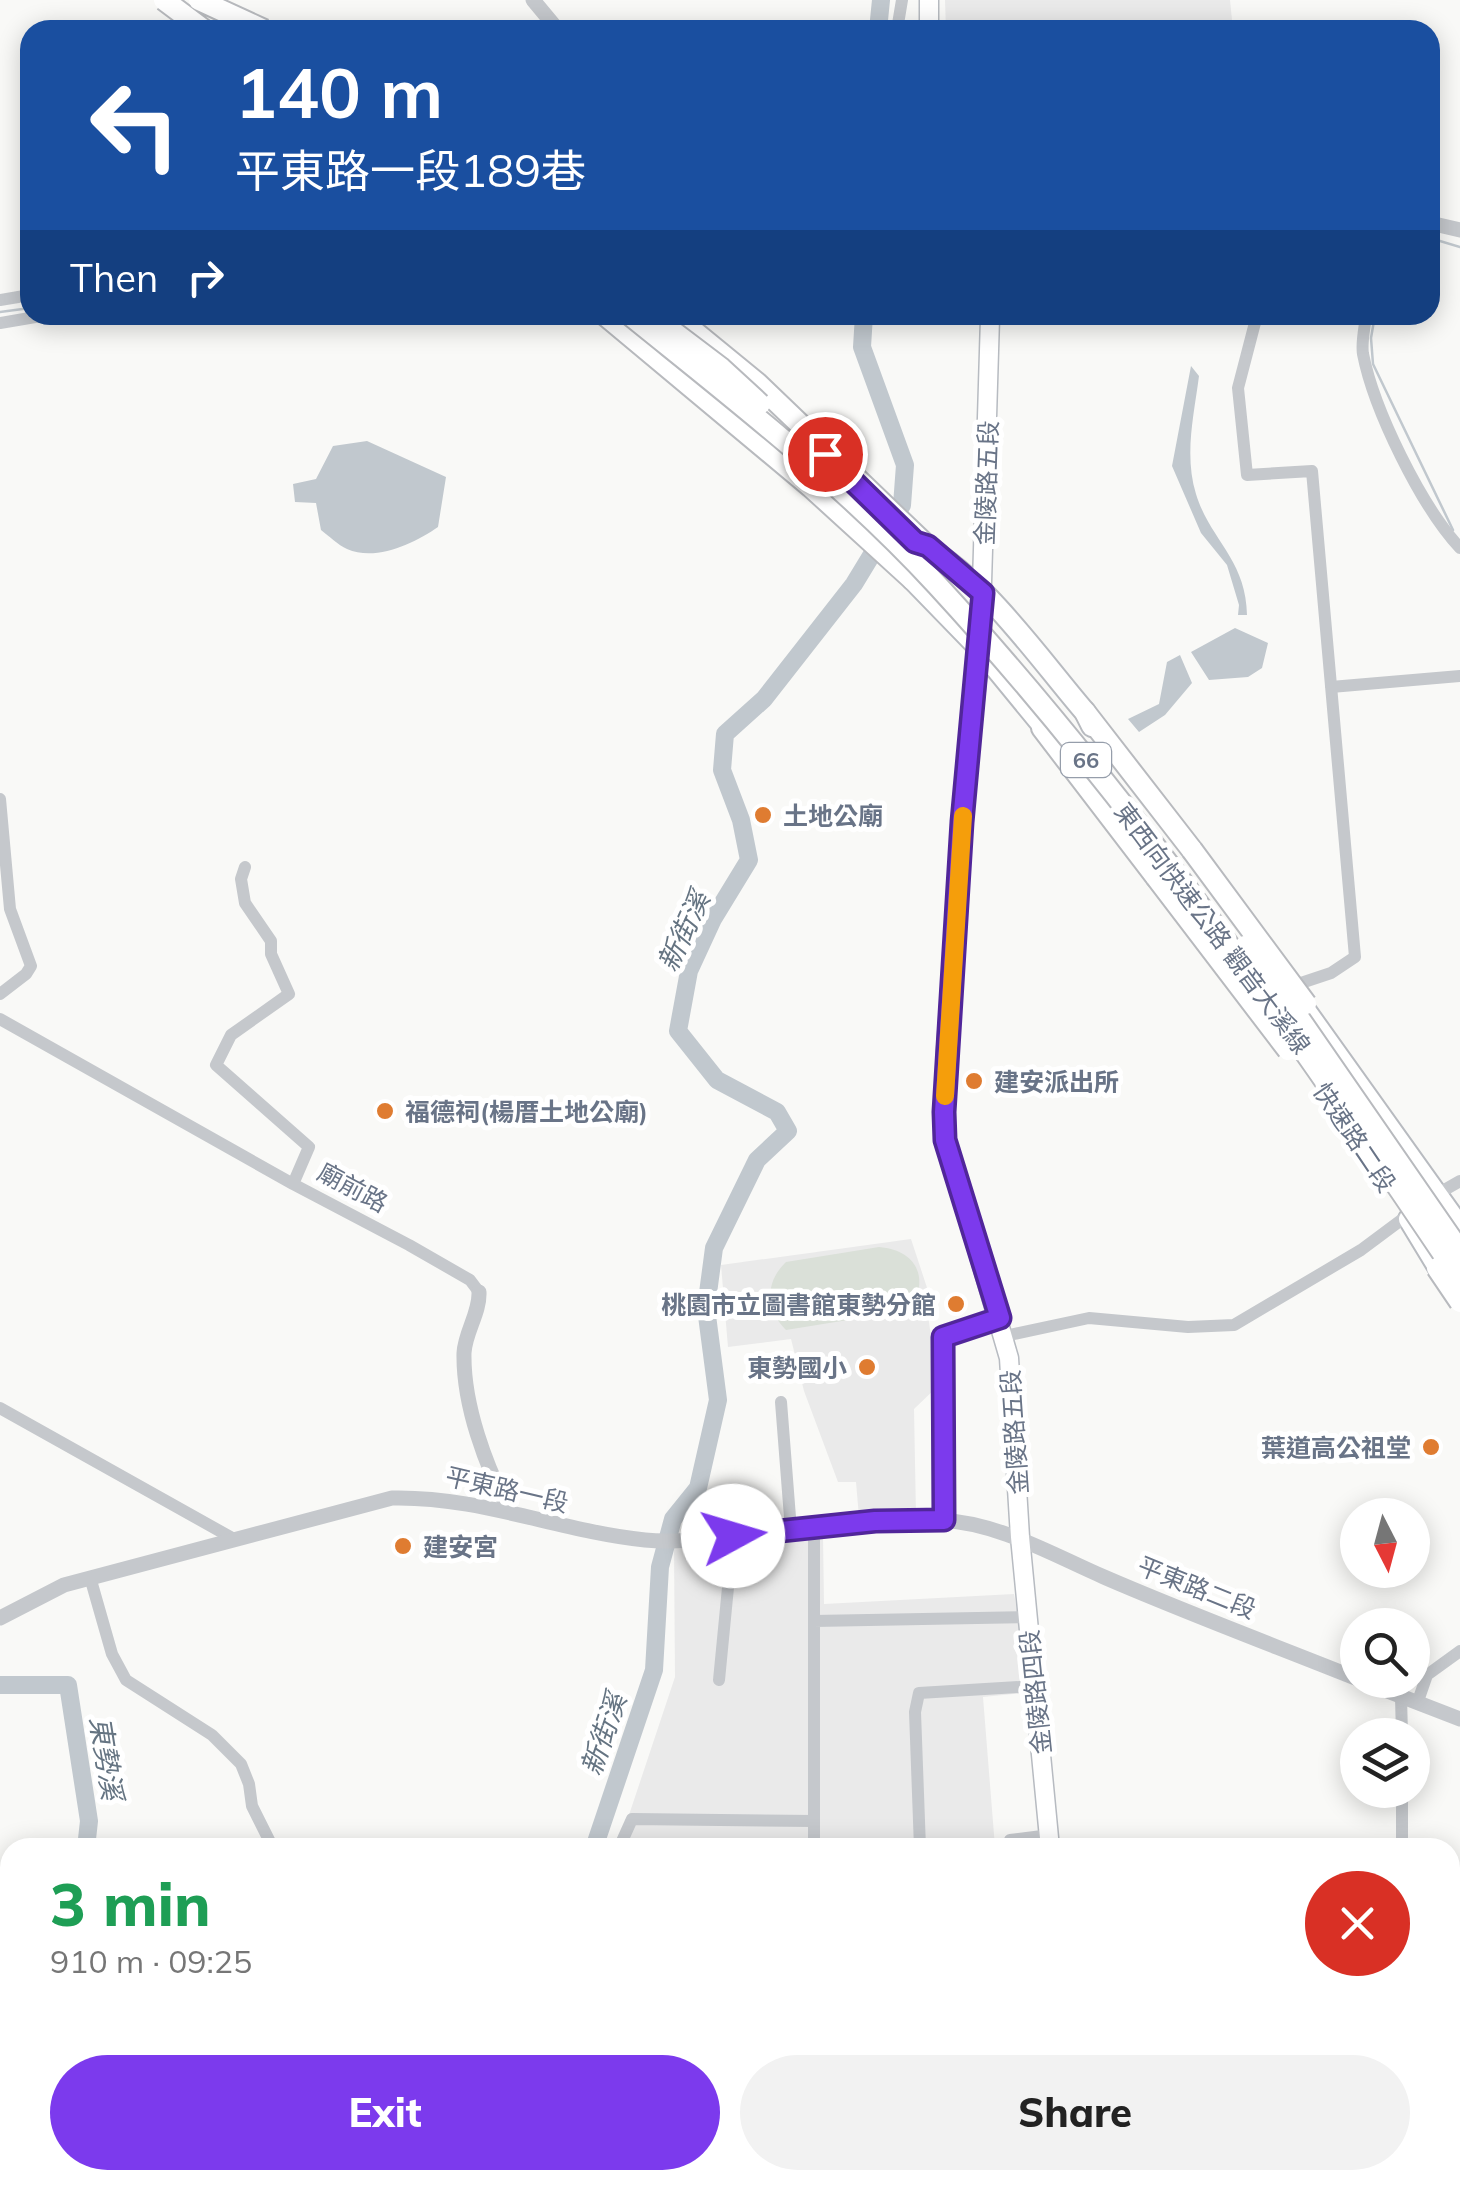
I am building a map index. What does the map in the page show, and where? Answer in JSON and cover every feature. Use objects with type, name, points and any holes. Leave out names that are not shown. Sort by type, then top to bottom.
[{"type":"main road","points":[[148,0],[186,20]]},
{"type":"main road","points":[[164,0],[191,20]]},
{"type":"main road","points":[[164,0],[201,20]]},
{"type":"main road","points":[[200,0],[232,20]]},
{"type":"main road","points":[[200,0],[240,20]]},
{"type":"main road","points":[[616,325],[872,539]]},
{"type":"main road","points":[[626,325],[824,488],[872,539]]},
{"type":"main road","name":"東西向快速公路 觀音大溪線","points":[[642,325],[841,490],[935,582],[1021,680],[1128,811],[1284,1021],[1460,1280]]},
{"type":"main road","name":"東西向快速公路 觀音大溪線","points":[[665,325],[720,368],[967,598],[1074,726],[1285,998],[1460,1251]]},
{"type":"main road","points":[[683,325],[888,510]]},
{"type":"main road","points":[[684,325],[757,383],[888,510]]},
{"type":"main road","name":"金陵路五段","points":[[988,325],[980,649],[962,822],[944,1126],[1002,1327],[1016,1435],[1020,1537]]},
{"type":"main road","name":"66","points":[[888,510],[983,593]]},
{"type":"main road","name":"66","points":[[872,539],[980,649]]},
{"type":"main road","name":"快速路二段","points":[[983,593],[1085,712],[1104,745],[1292,992],[1460,1231]]},
{"type":"main road","name":"快速路二段","points":[[980,649],[1042,728],[1074,757],[1296,1050],[1460,1303]]},
{"type":"main road","points":[[1085,712],[1294,988],[1460,1231]]},
{"type":"main road","points":[[1042,728],[1295,1059],[1460,1303]]},
{"type":"main road","name":"金陵路四段","points":[[1020,1537],[1050,1838]]},
{"type":"street","points":[[533,0],[550,20]]},
{"type":"street","points":[[1254,325],[1238,388],[1247,475],[1312,471],[1355,957],[1331,973],[1298,984]]},
{"type":"street","points":[[1365,325],[1362,349],[1404,463],[1445,532],[1460,548]]},
{"type":"street","points":[[1331,687],[1460,676]]},
{"type":"street","points":[[0,799],[10,909],[30,966],[26,974],[0,994]]},
{"type":"street","points":[[245,867],[241,879],[245,903],[270,942],[271,954],[289,994],[231,1035],[216,1065],[309,1147],[293,1184]]},
{"type":"street","name":"廟前路","points":[[0,1019],[470,1280],[479,1302],[464,1352],[472,1410],[484,1457],[510,1512]]},
{"type":"street","points":[[944,1520],[943,1337],[1090,1318],[1188,1327],[1234,1325],[1361,1250],[1460,1181]]},
{"type":"street","points":[[781,1402],[791,1530]]},
{"type":"street","points":[[0,1408],[234,1539]]},
{"type":"street","name":"平東路一段","points":[[0,1618],[64,1584],[392,1498],[432,1497],[573,1529],[646,1540],[689,1541],[875,1521],[944,1520],[1020,1537]]},
{"type":"street","points":[[814,1528],[814,1838]]},
{"type":"street","points":[[720,1680],[733,1536]]},
{"type":"street","name":"平東路二段","points":[[1020,1537],[1104,1577],[1340,1673]]},
{"type":"street","points":[[90,1578],[112,1654],[126,1680],[212,1734],[241,1764],[252,1806],[268,1838]]},
{"type":"street","points":[[814,1621],[1028,1616]]},
{"type":"street","points":[[1405,1718],[1409,1699],[1427,1675],[1460,1651]]},
{"type":"street","points":[[920,1838],[915,1712],[918,1693],[1035,1686]]},
{"type":"street","name":"平東路二段","points":[[1409,1699],[1460,1719]]},
{"type":"street","points":[[1402,1808],[1402,1838]]},
{"type":"street","points":[[623,1838],[632,1819],[814,1821]]},
{"type":"shaded area","points":[[945,0],[1230,0],[1232,20],[946,20]]},
{"type":"shaded area","points":[[1191,366],[1199,376],[1191,435],[1192,479],[1202,510],[1241,579],[1247,615],[1238,615],[1239,605],[1227,565],[1201,533],[1172,466]]},
{"type":"shaded area","points":[[367,441],[446,477],[438,527],[407,544],[370,553],[347,549],[321,530],[316,503],[295,502],[293,484],[316,479],[333,446]]},
{"type":"shaded area","points":[[1235,628],[1268,643],[1262,668],[1248,677],[1209,680],[1191,652]]},
{"type":"shaded area","points":[[1180,655],[1192,683],[1165,715],[1139,732],[1128,719],[1159,704],[1167,662]]},
{"type":"shaded area","name":"東勢國小","points":[[911,1239],[935,1312],[928,1315],[938,1386],[914,1409],[916,1515],[859,1517],[856,1482],[838,1482],[804,1391],[791,1339],[728,1347],[721,1265]]},
{"type":"shaded area","points":[[879,1247],[903,1254],[916,1268],[919,1288],[910,1310],[786,1330],[779,1322],[771,1305],[771,1287],[786,1262]]},
{"type":"shaded area","points":[[823,1536],[824,1604],[1014,1594],[1032,1692],[983,1697],[994,1838],[618,1838],[675,1677],[674,1549]]},
{"type":"waterway","name":"新街溪","points":[[879,20],[881,0]]},
{"type":"waterway","points":[[1440,241],[1460,247]]},
{"type":"waterway","points":[[0,312],[20,309]]},
{"type":"waterway","name":"新街溪","points":[[597,1838],[654,1670],[660,1567],[673,1519],[698,1488],[718,1400],[706,1308],[714,1248],[757,1160],[788,1131],[777,1112],[717,1080],[678,1031],[689,971],[713,919],[749,860],[741,820],[722,770],[725,734],[764,699],[854,584],[902,505],[905,465],[862,347],[863,325]]},
{"type":"waterway","points":[[1373,325],[1373,364],[1453,530]]},
{"type":"waterway","name":"東勢溪","points":[[0,1685],[68,1685],[89,1821],[87,1838]]},
{"type":"slow traffic","points":[[945,1096],[963,816]]},
{"type":"place","name":"土地公廟","points":[[763,815]]},
{"type":"place","name":"建安派出所","points":[[974,1081]]},
{"type":"place","name":"福德祠(楊厝土地公廟)","points":[[385,1111]]},
{"type":"place","name":"桃園市立圖書館東勢分館","points":[[956,1304]]},
{"type":"place","name":"東勢國小","points":[[867,1367]]},
{"type":"place","name":"葉道高公祖堂","points":[[1431,1447]]},
{"type":"place","name":"建安宮","points":[[403,1546]]},
{"type":"route","points":[[733,1536],[875,1521],[944,1520],[943,1337],[1000,1318],[945,1140],[944,1112],[962,822],[983,593],[928,546],[915,542],[825,454]]}]
